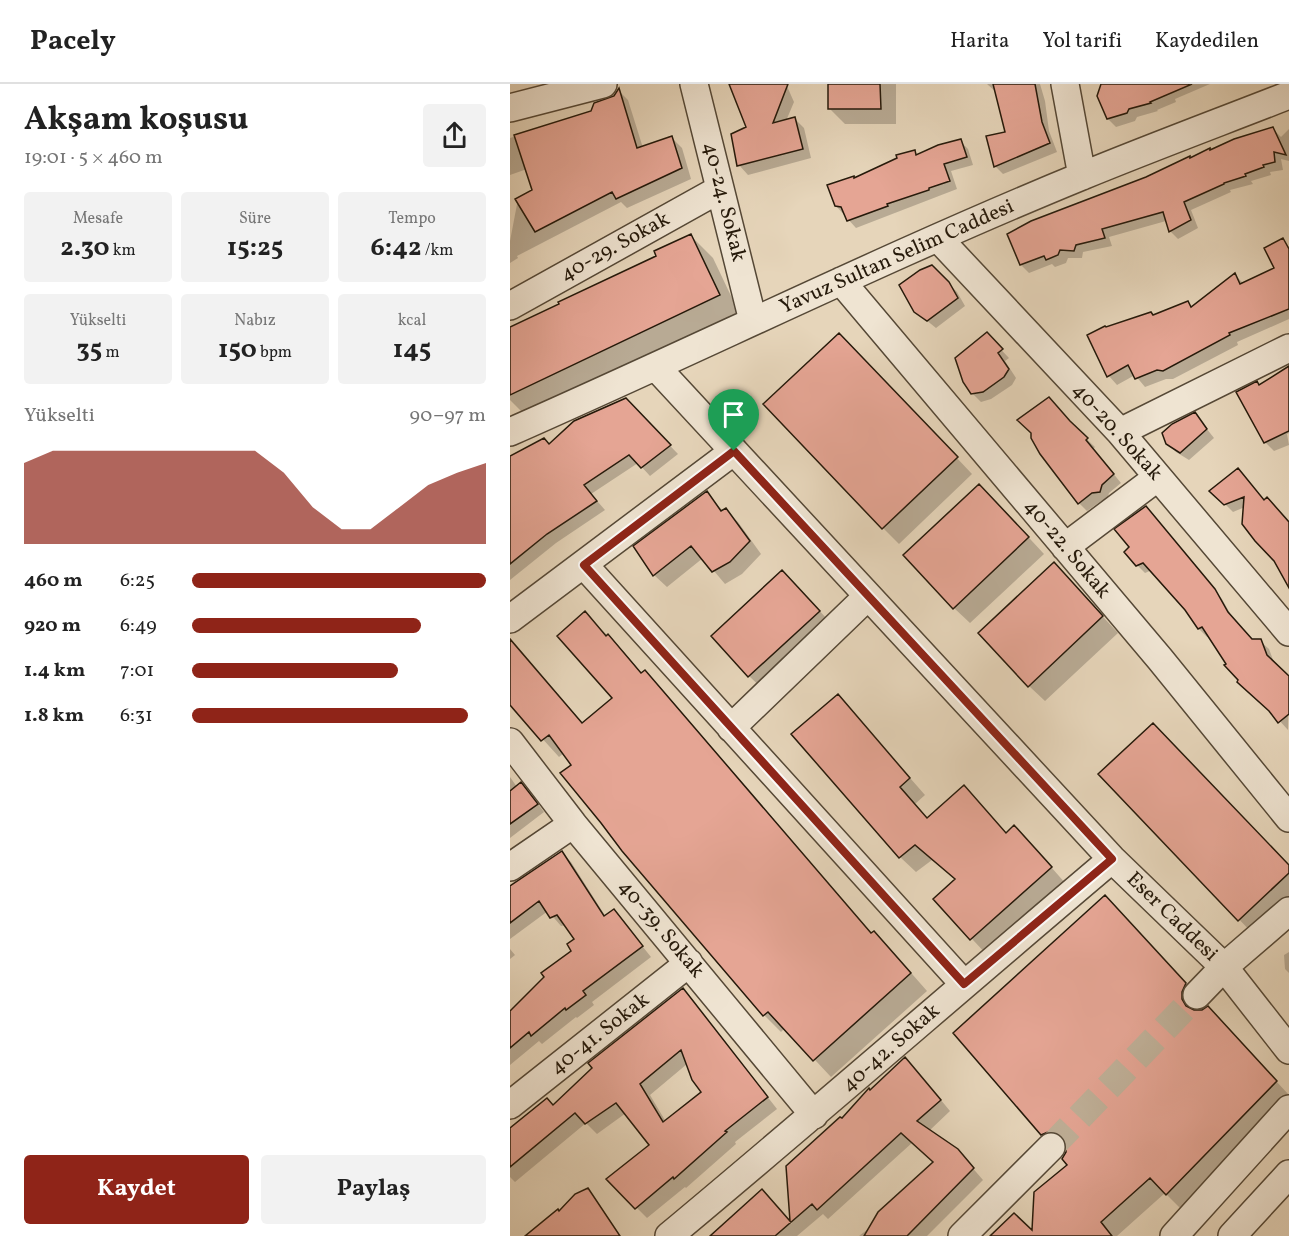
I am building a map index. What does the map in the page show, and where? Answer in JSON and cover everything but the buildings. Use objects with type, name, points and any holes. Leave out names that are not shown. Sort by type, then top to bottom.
[{"type":"street","points":[[510,108],[603,84]]},
{"type":"street","name":"40-24. Sokak","points":[[694,84],[753,321]]},
{"type":"street","points":[[1065,84],[1082,176]]},
{"type":"street","name":"Yavuz Sultan Selim Caddesi","points":[[510,432],[938,238],[1082,176],[1289,95]]},
{"type":"street","name":"40-29. Sokak","points":[[510,306],[720,189]]},
{"type":"street","name":"40-20. Sokak","points":[[938,238],[1120,432],[1286,621]]},
{"type":"street","name":"40-22. Sokak","points":[[841,281],[1160,659],[1289,818]]},
{"type":"street","points":[[1120,432],[1289,348]]},
{"type":"street","name":"Eser Caddesi","points":[[656,367],[1112,859],[1224,967],[1289,1050]]},
{"type":"street","points":[[510,619],[734,451]]},
{"type":"street","points":[[1065,547],[1158,477]]},
{"type":"street","points":[[584,565],[964,984]]},
{"type":"street","points":[[731,728],[868,596]]},
{"type":"street","name":"40-39. Sokak","points":[[510,742],[573,824],[814,1115]]},
{"type":"street","points":[[510,867],[573,824]]},
{"type":"street","name":"40-42. Sokak","points":[[669,1236],[814,1115],[1112,859]]},
{"type":"street","points":[[1197,995],[1224,967],[1289,911]]},
{"type":"street","name":"40-41. Sokak","points":[[510,1105],[689,963]]},
{"type":"street","points":[[1174,1236],[1289,1109]]},
{"type":"street","points":[[962,1236],[1051,1147]]},
{"type":"street","points":[[1233,1236],[1289,1174]]},
{"type":"tunnel","points":[[1051,1147],[1197,995]]},
{"type":"route","points":[[734,451],[1112,859],[964,984],[584,565],[734,451]]}]
